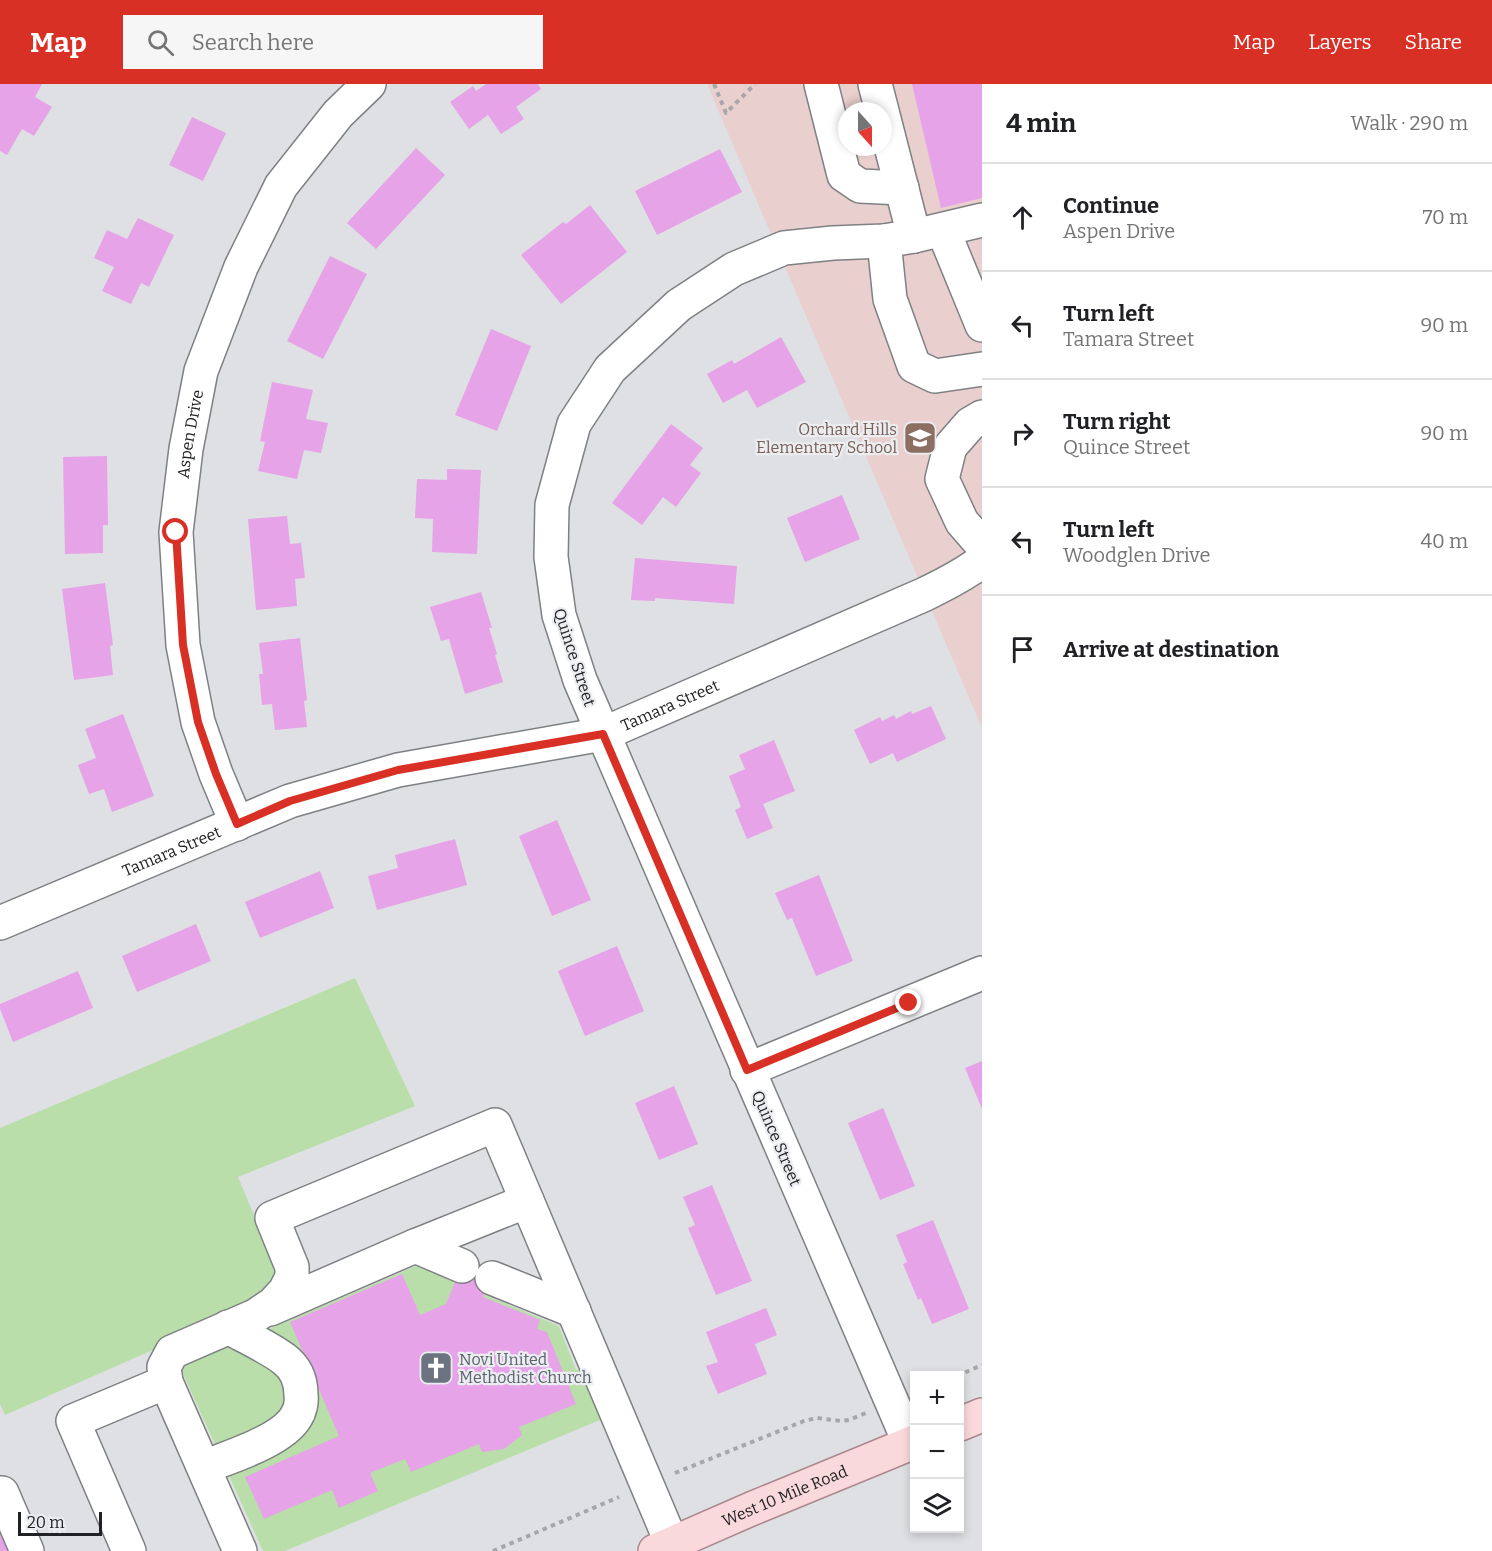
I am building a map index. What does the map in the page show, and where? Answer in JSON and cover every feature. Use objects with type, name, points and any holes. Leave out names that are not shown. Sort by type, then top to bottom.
[{"type":"main road","points":[[964,1422],[982,1415]]},
{"type":"main road","name":"West 10 Mile Road","points":[[663,1547],[910,1444]]},
{"type":"street","name":"Aspen Drive","points":[[237,824],[198,722],[183,645],[176,532],[186,449],[201,370],[241,267],[281,186],[338,114],[369,84]]},
{"type":"street","points":[[821,84],[844,175],[860,186],[902,188]]},
{"type":"street","points":[[875,84],[880,102]]},
{"type":"street","points":[[892,149],[914,236],[982,325]]},
{"type":"street","name":"Quince Street","points":[[910,1439],[747,1070],[580,680],[559,615],[551,557],[552,506],[574,424],[610,369],[679,305],[734,269],[784,249],[914,236],[982,220]]},
{"type":"street","points":[[914,236],[890,299],[914,366],[935,376],[982,369]]},
{"type":"street","points":[[982,417],[970,424],[950,447],[942,479],[962,522],[982,545]]},
{"type":"street","name":"Tamara Street","points":[[0,923],[290,801],[398,770],[603,734],[923,595],[948,583],[982,561]]},
{"type":"street","points":[[747,1070],[982,972]]},
{"type":"street","points":[[241,1322],[273,1304],[285,1291],[292,1277],[292,1267],[272,1218],[495,1125],[646,1484],[663,1547]]},
{"type":"street","points":[[240,1551],[166,1382],[164,1366],[172,1352],[415,1246],[527,1202]]},
{"type":"street","points":[[415,1246],[462,1266]]},
{"type":"street","points":[[492,1278],[574,1311]]},
{"type":"street","points":[[204,1467],[286,1430],[296,1417],[302,1402],[302,1384],[294,1367],[241,1322]]},
{"type":"street","points":[[129,1551],[73,1421],[166,1382]]},
{"type":"street","points":[[0,1494],[2,1493],[27,1551]]},
{"type":"path","points":[[714,84],[726,113],[755,84]]},
{"type":"path","points":[[964,1373],[982,1365]]},
{"type":"path","points":[[493,1551],[646,1484],[804,1421],[817,1418],[849,1420],[892,1402]]},
{"type":"shaded area","name":"Orchard Hills Elementary School","points":[[707,84],[982,84],[982,728]]},
{"type":"green space","points":[[355,978],[415,1106],[238,1177],[273,1260],[274,1276],[268,1287],[257,1296],[171,1342],[5,1415],[0,1404],[0,1128]]},
{"type":"green space","points":[[416,1266],[559,1326],[576,1370],[587,1367],[607,1417],[285,1551],[263,1551],[180,1367]]},
{"type":"building","points":[[0,84],[42,84],[35,97],[52,107],[34,136],[22,129],[7,155],[0,151]]},
{"type":"building","points":[[486,84],[538,84],[541,89],[516,107],[524,119],[501,134],[488,115],[469,129],[450,102],[473,86],[476,91]]},
{"type":"building","points":[[912,84],[982,84],[982,198],[941,208]]},
{"type":"building","points":[[192,117],[226,133],[203,181],[169,165]]},
{"type":"building","points":[[416,148],[445,175],[376,249],[347,223]]},
{"type":"building","points":[[720,149],[742,192],[657,235],[635,191]]},
{"type":"building","points":[[590,205],[627,252],[561,304],[521,255],[563,222],[566,224]]},
{"type":"building","points":[[138,218],[174,235],[149,287],[141,283],[131,304],[102,291],[114,267],[94,258],[107,230],[127,239]]},
{"type":"building","points":[[330,256],[367,274],[323,359],[287,341]]},
{"type":"building","points":[[491,329],[531,346],[497,431],[455,415]]},
{"type":"building","points":[[781,337],[806,382],[757,408],[747,390],[723,403],[707,374],[732,360],[734,364]]},
{"type":"building","points":[[272,382],[313,390],[306,419],[328,423],[321,453],[304,450],[297,479],[258,471],[265,442],[260,441]]},
{"type":"building","points":[[671,424],[703,448],[690,465],[701,473],[676,507],[663,497],[642,525],[612,503]]},
{"type":"building","points":[[107,456],[108,525],[103,525],[103,553],[65,554],[63,457]]},
{"type":"building","points":[[447,469],[481,470],[477,554],[432,552],[433,519],[415,518],[417,479],[447,480]]},
{"type":"building","points":[[842,495],[860,539],[805,562],[787,518]]},
{"type":"building","points":[[287,516],[290,544],[301,543],[305,578],[295,579],[297,606],[256,610],[248,519]]},
{"type":"building","points":[[635,558],[737,566],[734,604],[655,598],[655,601],[631,600]]},
{"type":"building","points":[[105,583],[113,645],[110,646],[113,675],[74,680],[62,589]]},
{"type":"building","points":[[481,592],[492,628],[489,628],[503,682],[465,694],[449,639],[441,641],[430,607]]},
{"type":"building","points":[[300,638],[307,700],[304,701],[307,727],[275,730],[272,704],[262,705],[259,674],[263,674],[259,643]]},
{"type":"building","points":[[931,706],[946,739],[897,762],[893,753],[870,764],[854,730],[880,717],[882,721],[894,715],[896,719],[911,711],[912,714]]},
{"type":"building","points":[[123,714],[154,796],[112,812],[104,789],[89,794],[78,765],[96,758],[85,729]]},
{"type":"building","points":[[774,740],[795,791],[763,804],[773,828],[747,839],[735,810],[741,807],[729,776],[745,769],[739,755]]},
{"type":"building","points":[[557,820],[591,900],[552,916],[519,836]]},
{"type":"building","points":[[455,839],[467,885],[377,910],[368,876],[398,868],[395,855]]},
{"type":"building","points":[[320,871],[334,908],[260,938],[245,902]]},
{"type":"building","points":[[819,875],[853,961],[816,976],[792,918],[787,920],[775,893]]},
{"type":"building","points":[[196,924],[211,961],[137,992],[122,956]]},
{"type":"building","points":[[617,946],[644,1011],[585,1036],[558,971]]},
{"type":"building","points":[[78,971],[93,1008],[13,1042],[0,1004]]},
{"type":"building","points":[[982,1061],[982,1109],[965,1068]]},
{"type":"building","points":[[674,1086],[698,1144],[659,1160],[635,1103]]},
{"type":"building","points":[[883,1108],[915,1186],[880,1200],[848,1123]]},
{"type":"building","points":[[712,1185],[752,1281],[716,1295],[688,1228],[695,1225],[683,1197]]},
{"type":"building","points":[[933,1220],[969,1309],[932,1324],[921,1298],[918,1300],[903,1264],[907,1262],[896,1235]]},
{"type":"building","name":"Novi United Methodist Church","points":[[465,1258],[495,1270],[483,1297],[540,1320],[537,1329],[547,1332],[576,1404],[519,1427],[522,1435],[504,1449],[482,1452],[479,1444],[411,1472],[405,1459],[370,1473],[378,1491],[339,1508],[332,1490],[264,1519],[245,1477],[339,1436],[290,1322],[402,1274],[420,1315],[446,1304]]},
{"type":"building","points":[[766,1308],[777,1335],[755,1344],[767,1374],[718,1394],[706,1366],[718,1362],[706,1332]]},
{"type":"building","points":[[0,1529],[9,1551],[0,1551]]},
{"type":"place","name":"Orchard Hills Elementary School","points":[[920,438]]},
{"type":"place","name":"Novi United Methodist Church","points":[[436,1368]]},
{"type":"route","points":[[176,532],[183,645],[198,722],[237,824],[290,801],[398,770],[603,734],[747,1070],[909,1003]]}]
